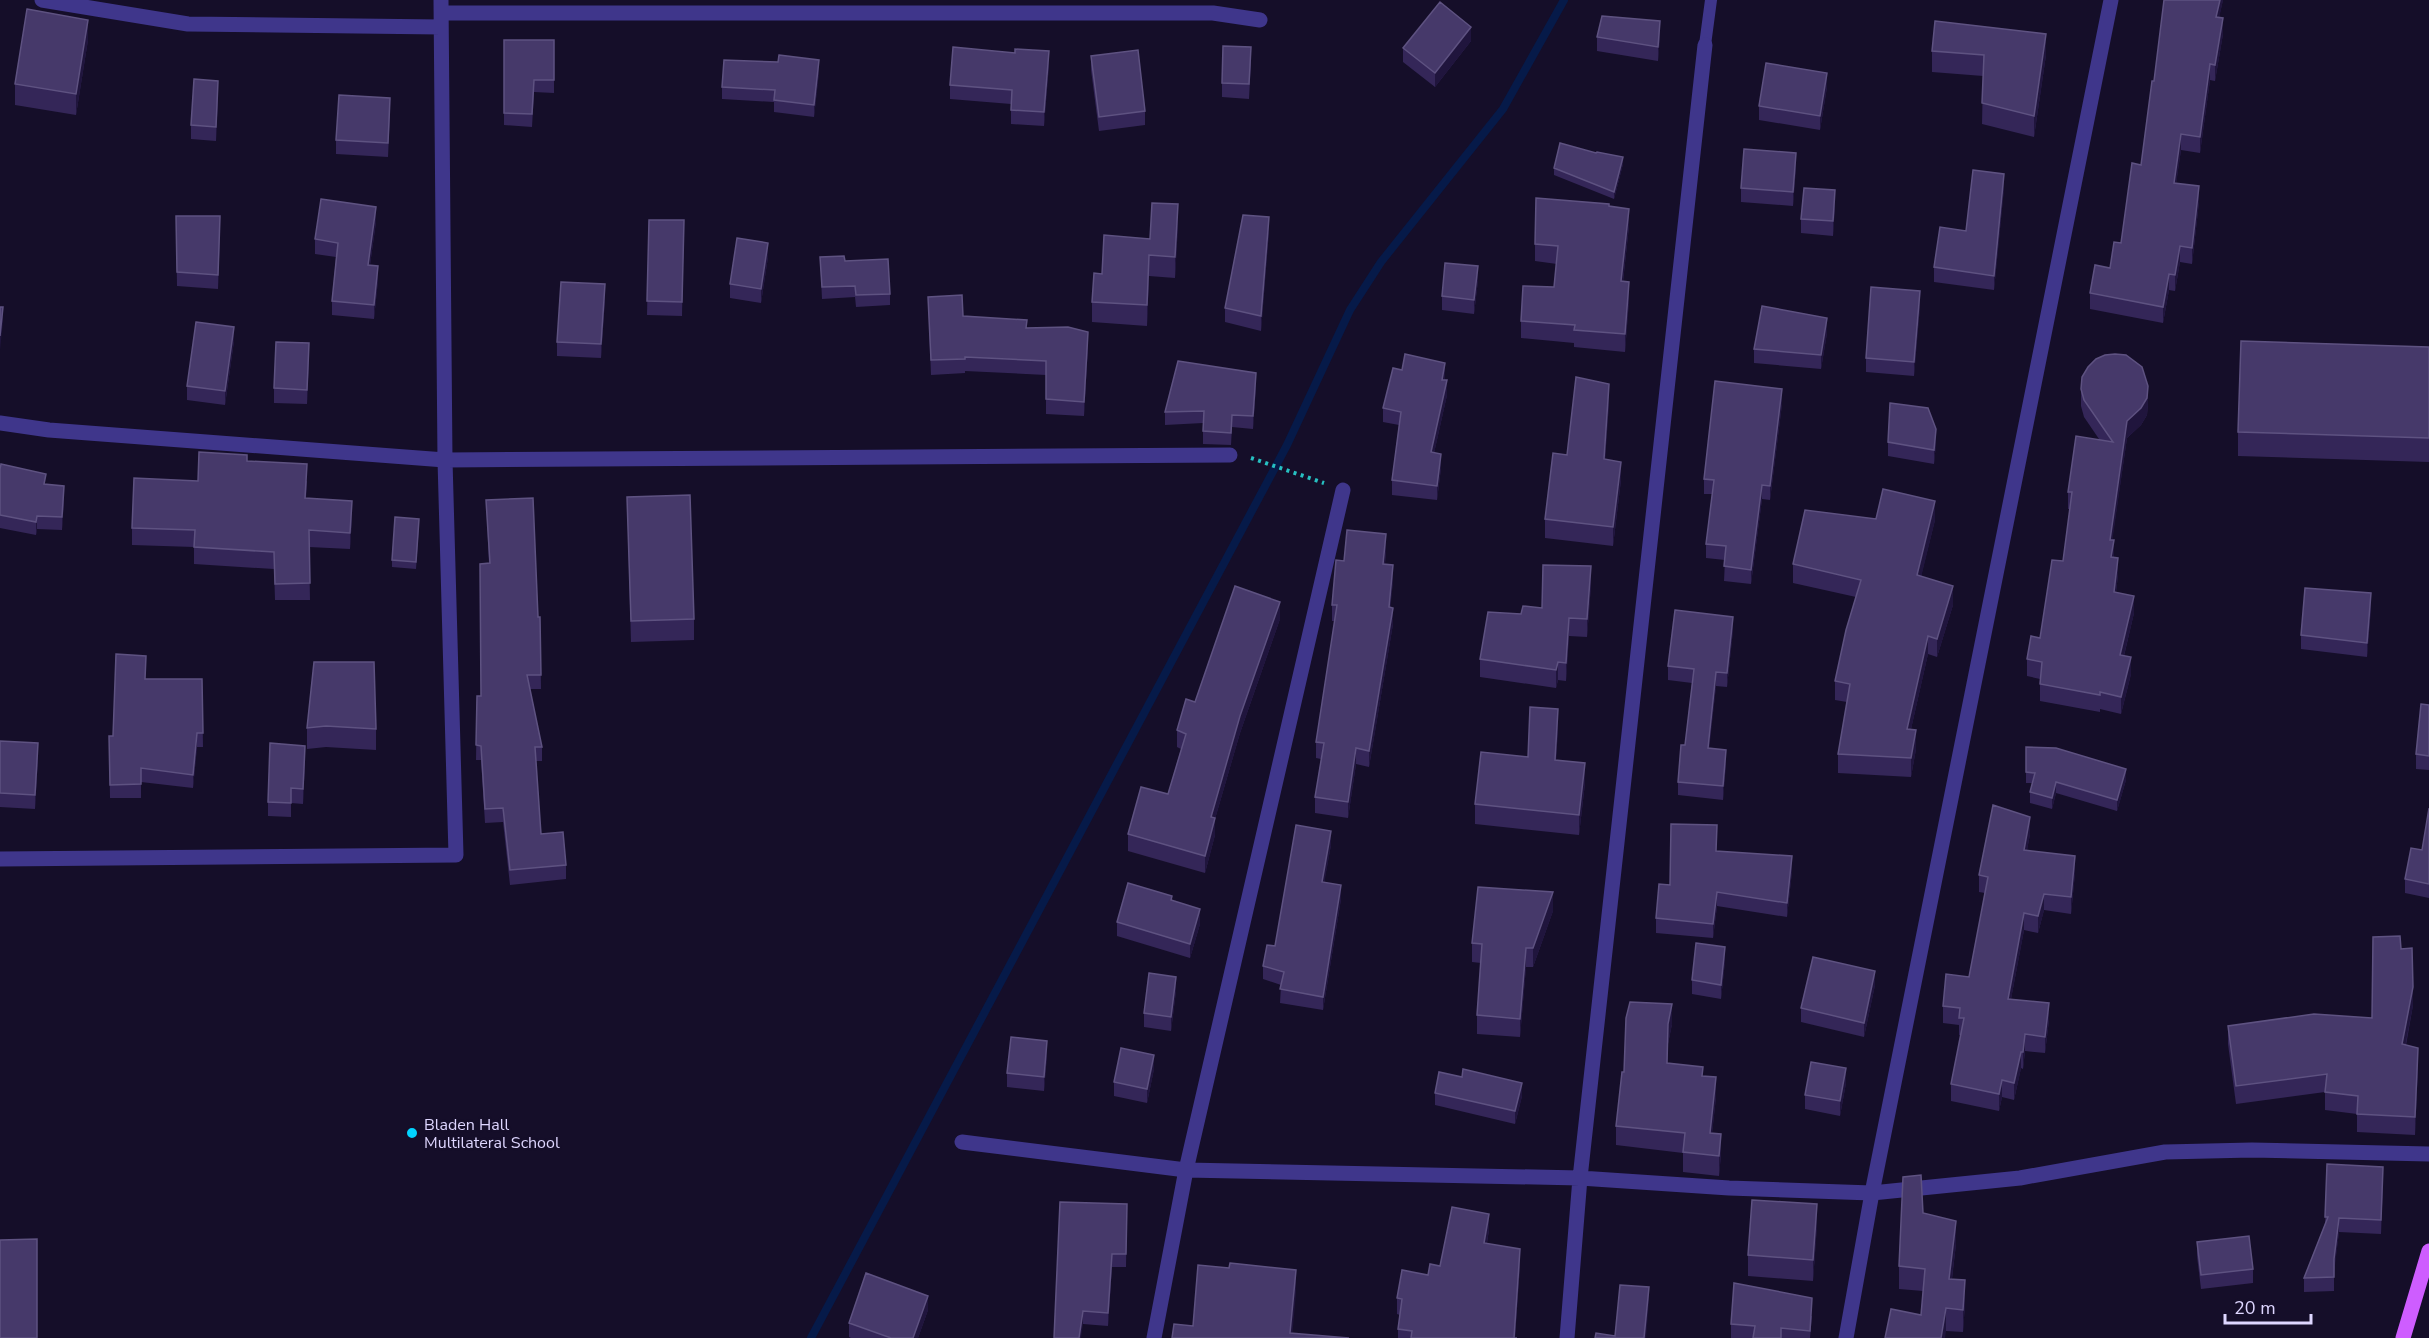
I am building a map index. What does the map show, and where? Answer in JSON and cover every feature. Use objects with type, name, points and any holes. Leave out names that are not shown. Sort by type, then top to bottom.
[{"type":"main road","points":[[2403,1338],[2429,1251]]},
{"type":"street","points":[[42,0],[188,24],[441,14],[1213,13],[1260,20]]},
{"type":"street","points":[[1846,1338],[1872,1193],[2111,0]]},
{"type":"street","points":[[0,859],[456,855],[445,460],[441,14]]},
{"type":"street","points":[[1567,1338],[1580,1178],[1705,45]]},
{"type":"street","points":[[0,423],[49,430],[445,460],[1230,454]]},
{"type":"street","points":[[1154,1338],[1186,1170],[1343,490]]},
{"type":"street","points":[[962,1142],[1186,1170],[1580,1178],[1729,1188],[1872,1193],[2020,1178],[2165,1152],[2252,1150],[2429,1154]]},
{"type":"lane","points":[[1705,45],[1711,0]]},
{"type":"path","points":[[1257,459],[1300,475]]},
{"type":"building","points":[[2164,0],[2220,0],[2216,17],[2223,18],[2215,65],[2210,64],[2200,137],[2181,134],[2174,183],[2199,186],[2192,248],[2180,246],[2175,275],[2169,274],[2163,307],[2090,293],[2095,265],[2110,268],[2114,242],[2121,243],[2132,163],[2141,165]]},
{"type":"building","points":[[1440,2],[1471,27],[1435,73],[1403,48]]},
{"type":"building","points":[[27,9],[88,20],[76,94],[15,84]]},
{"type":"building","points":[[1602,16],[1660,21],[1658,47],[1597,37]]},
{"type":"building","points":[[1935,21],[2046,34],[2034,116],[1982,103],[1984,55],[1932,51]]},
{"type":"building","points":[[504,40],[554,40],[554,80],[534,80],[532,114],[504,113]]},
{"type":"building","points":[[1223,46],[1251,47],[1249,84],[1222,83]]},
{"type":"building","points":[[953,47],[1015,53],[1015,49],[1049,51],[1044,112],[1011,110],[1012,90],[950,85]]},
{"type":"building","points":[[1138,50],[1145,111],[1099,117],[1091,56]]},
{"type":"building","points":[[779,55],[819,60],[814,105],[774,100],[775,90],[722,87],[724,60],[778,62]]},
{"type":"building","points":[[1766,63],[1827,73],[1820,116],[1759,106]]},
{"type":"building","points":[[194,79],[218,81],[216,127],[191,125]]},
{"type":"building","points":[[339,95],[390,98],[388,143],[336,140]]},
{"type":"building","points":[[1560,143],[1596,153],[1623,157],[1614,192],[1554,168]]},
{"type":"building","points":[[1744,149],[1796,153],[1793,192],[1741,188]]},
{"type":"building","points":[[1973,170],[2004,174],[1994,276],[1934,267],[1940,227],[1966,231]]},
{"type":"building","points":[[1804,188],[1835,190],[1833,221],[1801,219]]},
{"type":"building","points":[[1536,198],[1609,204],[1609,206],[1629,209],[1621,281],[1629,282],[1625,334],[1574,330],[1575,325],[1521,321],[1523,286],[1554,287],[1558,246],[1535,244]]},
{"type":"building","points":[[321,199],[376,207],[368,265],[378,266],[374,305],[332,301],[338,243],[315,239]]},
{"type":"building","points":[[1152,203],[1178,204],[1175,257],[1149,255],[1147,305],[1092,302],[1094,273],[1102,274],[1104,235],[1150,239]]},
{"type":"building","points":[[1243,215],[1269,217],[1261,316],[1225,308]]},
{"type":"building","points":[[176,216],[220,216],[218,275],[177,272]]},
{"type":"building","points":[[649,220],[684,220],[682,302],[647,301]]},
{"type":"building","points":[[737,238],[768,243],[761,289],[730,284]]},
{"type":"building","points":[[844,256],[845,261],[888,259],[890,294],[856,295],[855,286],[822,287],[820,257]]},
{"type":"building","points":[[1445,263],[1478,266],[1474,300],[1442,296]]},
{"type":"building","points":[[561,282],[605,284],[601,344],[557,342]]},
{"type":"building","points":[[1871,287],[1920,291],[1914,362],[1866,358]]},
{"type":"building","points":[[962,295],[963,316],[1027,320],[1026,328],[1068,327],[1088,332],[1084,402],[1046,399],[1046,361],[965,357],[965,359],[931,360],[928,297]]},
{"type":"building","points":[[1762,306],[1827,318],[1821,355],[1754,349]]},
{"type":"building","points":[[0,307],[3,307],[0,336]]},
{"type":"building","points":[[196,322],[234,327],[225,391],[187,386]]},
{"type":"building","points":[[2241,341],[2429,347],[2429,438],[2238,432]]},
{"type":"building","points":[[276,342],[309,343],[307,390],[274,388]]},
{"type":"building","points":[[1405,354],[1445,363],[1442,380],[1447,380],[1431,452],[1441,454],[1437,486],[1392,480],[1401,412],[1383,408],[1393,368],[1402,370]]},
{"type":"building","points":[[2115,354],[2126,355],[2142,367],[2148,386],[2147,398],[2141,408],[2127,421],[2110,540],[2114,540],[2111,557],[2118,558],[2114,592],[2134,596],[2120,655],[2131,657],[2121,697],[2040,684],[2042,662],[2027,659],[2031,636],[2040,638],[2052,560],[2063,561],[2072,492],[2068,492],[2076,436],[2113,442],[2084,400],[2081,389],[2082,377],[2096,359]]},
{"type":"building","points":[[1178,361],[1256,373],[1253,416],[1232,415],[1231,433],[1203,431],[1204,411],[1165,412]]},
{"type":"building","points":[[1576,377],[1609,384],[1604,459],[1621,462],[1613,527],[1545,519],[1553,453],[1567,455]]},
{"type":"building","points":[[1715,381],[1782,389],[1770,486],[1762,485],[1751,570],[1724,566],[1726,546],[1706,544],[1714,480],[1704,479]]},
{"type":"building","points":[[1890,403],[1928,408],[1936,429],[1934,450],[1888,442]]},
{"type":"building","points":[[199,452],[247,455],[247,461],[307,464],[305,498],[352,501],[350,533],[309,530],[310,583],[275,584],[274,552],[194,547],[195,530],[132,528],[134,478],[198,481]]},
{"type":"building","points":[[1,464],[46,474],[44,484],[64,486],[62,517],[37,516],[36,522],[0,515]]},
{"type":"building","points":[[1883,489],[1935,501],[1917,575],[1953,586],[1937,639],[1928,636],[1907,729],[1916,730],[1911,758],[1838,754],[1850,684],[1835,681],[1846,630],[1861,580],[1793,564],[1805,510],[1876,519]]},
{"type":"building","points":[[690,495],[694,619],[631,621],[627,497]]},
{"type":"building","points":[[533,498],[541,675],[527,675],[542,747],[535,747],[541,834],[563,832],[566,865],[510,870],[503,808],[485,809],[481,746],[476,745],[477,696],[481,696],[480,564],[490,563],[486,500]]},
{"type":"building","points":[[395,517],[419,519],[416,562],[392,560]]},
{"type":"building","points":[[1347,530],[1386,534],[1383,564],[1393,565],[1389,607],[1393,608],[1369,751],[1356,748],[1348,802],[1315,797],[1324,743],[1316,742],[1337,605],[1332,605],[1336,560],[1344,561]]},
{"type":"building","points":[[1543,565],[1591,566],[1587,619],[1569,618],[1566,663],[1558,662],[1556,670],[1480,659],[1488,612],[1521,614],[1523,606],[1542,608]]},
{"type":"building","points":[[1235,586],[1280,602],[1240,716],[1211,817],[1215,818],[1205,856],[1128,834],[1141,787],[1168,794],[1186,734],[1177,730],[1186,699],[1195,702]]},
{"type":"building","points":[[2305,588],[2371,593],[2367,643],[2301,635]]},
{"type":"building","points":[[1675,610],[1733,617],[1727,673],[1716,672],[1708,748],[1726,750],[1723,786],[1678,782],[1681,745],[1685,745],[1694,669],[1668,666]]},
{"type":"building","points":[[116,654],[146,656],[145,679],[202,679],[203,733],[197,733],[193,775],[141,768],[141,784],[110,785],[109,736],[113,736]]},
{"type":"building","points":[[314,662],[374,662],[376,729],[326,726],[307,728]]},
{"type":"building","points":[[2421,704],[2429,705],[2429,756],[2416,754]]},
{"type":"building","points":[[1530,707],[1558,709],[1555,760],[1585,763],[1579,815],[1475,804],[1481,752],[1528,757]]},
{"type":"building","points":[[0,741],[38,743],[35,795],[0,793]]},
{"type":"building","points":[[270,743],[305,746],[303,789],[291,788],[291,803],[268,802]]},
{"type":"building","points":[[2026,747],[2056,748],[2126,769],[2117,800],[2056,782],[2052,798],[2030,792],[2035,773],[2026,772]]},
{"type":"building","points":[[1993,805],[2030,817],[2024,850],[2075,856],[2071,897],[2044,894],[2038,916],[2024,913],[2008,999],[2049,1003],[2045,1037],[2025,1034],[2023,1052],[2021,1052],[2014,1083],[2002,1080],[1999,1094],[1951,1084],[1964,1018],[1959,1018],[1960,1008],[1943,1006],[1946,974],[1969,977],[1988,877],[1979,875]]},
{"type":"building","points":[[2429,808],[2429,884],[2405,879],[2411,848],[2422,850]]},
{"type":"building","points":[[1671,824],[1717,825],[1716,851],[1792,856],[1787,903],[1717,892],[1713,924],[1656,918],[1659,884],[1670,885]]},
{"type":"building","points":[[1296,825],[1331,831],[1322,882],[1341,885],[1323,997],[1280,989],[1284,972],[1263,966],[1267,945],[1275,946]]},
{"type":"building","points":[[1128,883],[1172,896],[1171,900],[1200,909],[1190,944],[1117,922]]},
{"type":"building","points":[[1478,887],[1553,892],[1533,948],[1526,948],[1520,1019],[1477,1015],[1482,944],[1472,943]]},
{"type":"building","points":[[2400,936],[2401,949],[2412,948],[2413,987],[2402,1044],[2418,1048],[2415,1117],[2357,1114],[2358,1096],[2325,1092],[2327,1074],[2236,1086],[2228,1026],[2314,1014],[2372,1018],[2373,937]]},
{"type":"building","points":[[1696,943],[1725,947],[1721,985],[1692,980]]},
{"type":"building","points":[[1813,957],[1875,971],[1864,1023],[1801,1008]]},
{"type":"building","points":[[1149,973],[1176,977],[1171,1017],[1144,1013]]},
{"type":"building","points":[[1630,1002],[1672,1004],[1668,1024],[1667,1063],[1703,1067],[1702,1076],[1716,1077],[1710,1133],[1721,1134],[1719,1156],[1683,1152],[1685,1133],[1616,1126],[1622,1072],[1624,1072],[1626,1018]]},
{"type":"building","points":[[1011,1037],[1047,1041],[1044,1077],[1007,1073]]},
{"type":"building","points":[[1121,1048],[1154,1055],[1147,1089],[1114,1082]]},
{"type":"building","points":[[1811,1062],[1846,1068],[1840,1101],[1805,1095]]},
{"type":"building","points":[[1463,1069],[1522,1083],[1515,1111],[1435,1093],[1439,1072],[1462,1077]]},
{"type":"building","points":[[2327,1164],[2383,1167],[2381,1220],[2339,1218],[2334,1277],[2304,1278],[2328,1217],[2325,1217]]},
{"type":"building","points":[[1921,1175],[1923,1213],[1956,1221],[1949,1279],[1965,1280],[1963,1310],[1946,1308],[1941,1338],[1885,1338],[1891,1309],[1921,1315],[1925,1269],[1899,1266],[1903,1177]]},
{"type":"building","points":[[1752,1200],[1817,1204],[1813,1260],[1748,1255]]},
{"type":"building","points":[[1060,1202],[1127,1204],[1126,1254],[1112,1254],[1108,1313],[1083,1311],[1079,1338],[1054,1338]]},
{"type":"building","points":[[1452,1207],[1489,1214],[1484,1243],[1520,1249],[1514,1338],[1411,1338],[1412,1331],[1398,1329],[1402,1299],[1397,1298],[1402,1270],[1428,1275],[1430,1264],[1440,1266]]},
{"type":"building","points":[[2249,1236],[2253,1269],[2201,1275],[2197,1242]]},
{"type":"building","points":[[37,1239],[37,1338],[0,1338],[0,1240]]},
{"type":"building","points":[[1230,1263],[1296,1270],[1290,1333],[1349,1338],[1172,1338],[1174,1324],[1193,1326],[1198,1265],[1229,1268]]},
{"type":"building","points":[[866,1273],[928,1296],[913,1338],[891,1338],[849,1323]]},
{"type":"building","points":[[1734,1283],[1812,1298],[1810,1331],[1781,1328],[1781,1338],[1753,1338],[1755,1326],[1731,1324]]},
{"type":"building","points":[[1620,1285],[1649,1287],[1644,1338],[1595,1338],[1596,1333],[1615,1336]]},
{"type":"waterway","points":[[811,1338],[1287,445],[1350,310],[1381,262],[1503,109],[1564,0]]},
{"type":"place","name":"Bladen Hall Multilateral School","points":[[412,1133]]}]
